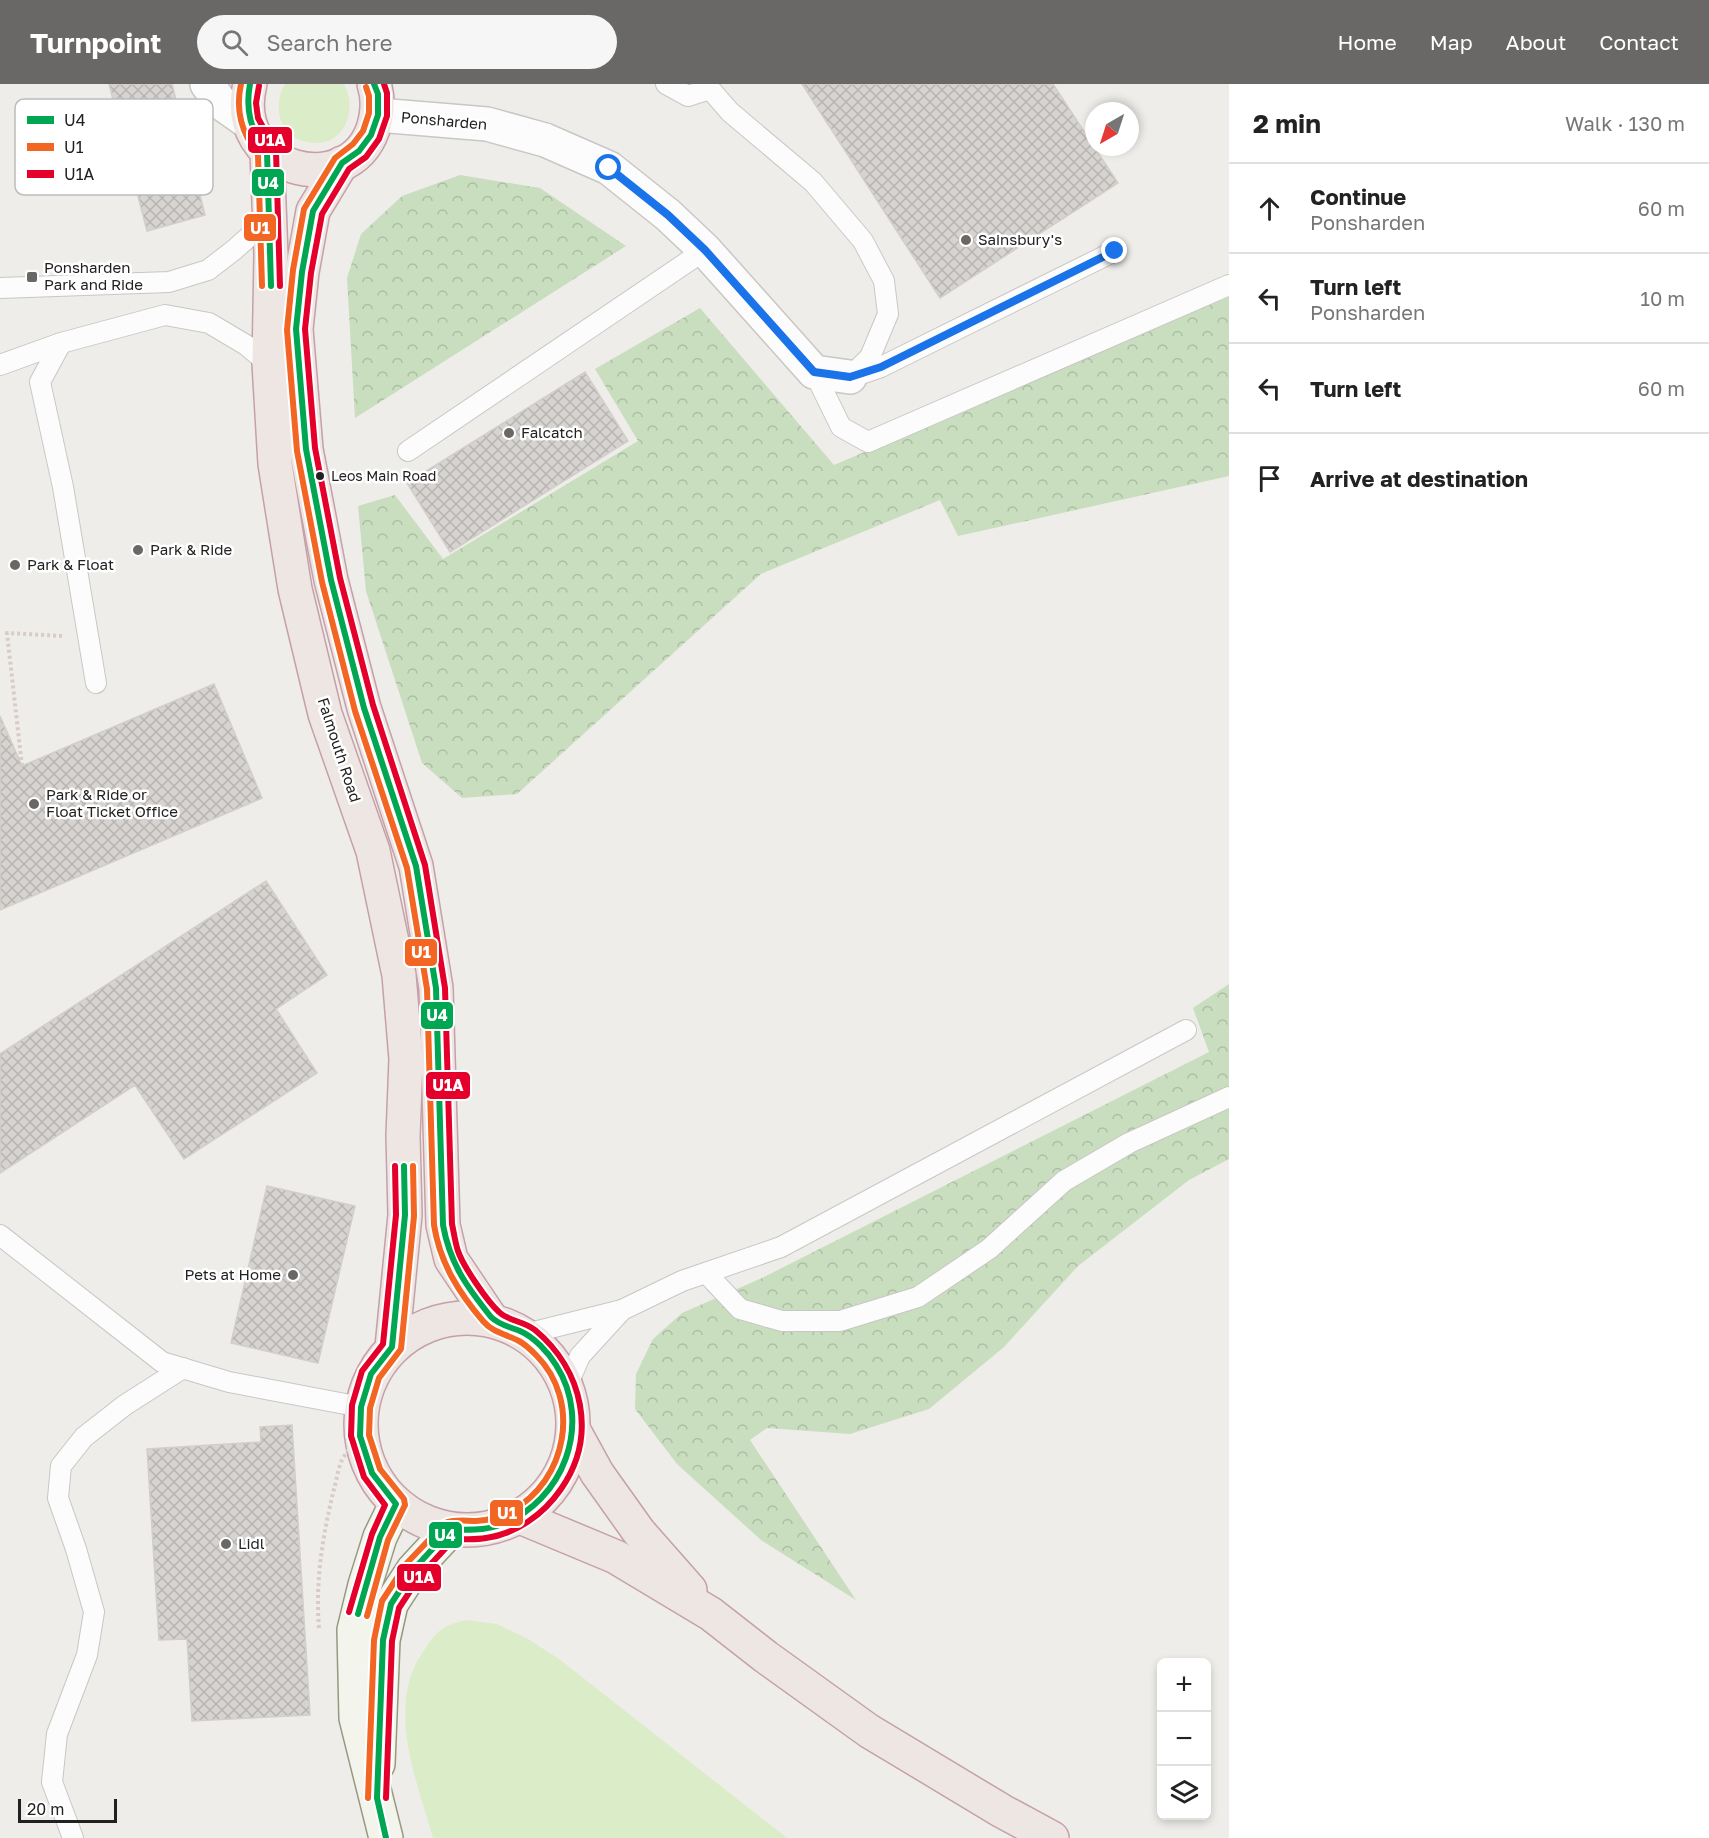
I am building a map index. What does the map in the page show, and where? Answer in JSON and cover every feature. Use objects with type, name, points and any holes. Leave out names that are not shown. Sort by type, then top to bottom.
[{"type":"highway","name":"Falmouth Road","points":[[250,84],[246,104],[249,122],[256,138],[267,153],[271,255],[269,364],[275,464],[295,589],[325,714],[373,851],[399,975],[405,1059],[403,1136],[405,1215],[392,1347]]},
{"type":"highway","points":[[267,153],[284,164],[303,170],[323,170],[342,163],[359,151],[371,135],[376,100]]},
{"type":"highway","points":[[342,163],[313,211],[302,272],[296,329],[306,449],[331,580],[363,708],[416,866],[436,988],[443,1225],[451,1258],[492,1320]]},
{"type":"highway","points":[[456,1317],[492,1320],[526,1334],[550,1357],[567,1386],[573,1408],[574,1431],[566,1466],[547,1495],[520,1517],[486,1529],[450,1530],[421,1520],[396,1504],[372,1473],[360,1436],[361,1407],[371,1374],[392,1347],[422,1326],[456,1317]]},
{"type":"highway","points":[[574,1431],[597,1473],[639,1532],[711,1614]]},
{"type":"highway","points":[[520,1517],[616,1557],[711,1614],[766,1657],[869,1731],[1002,1811],[1052,1838]]},
{"type":"main road","points":[[386,1838],[356,1718],[354,1630],[380,1537],[396,1504]]},
{"type":"main road","points":[[377,1798],[383,1640],[391,1604],[413,1570],[450,1530]]},
{"type":"street","points":[[207,84],[221,103],[249,122]]},
{"type":"street","name":"Ponsharden","points":[[376,100],[487,124],[544,140],[609,168],[668,215],[705,250],[814,372]]},
{"type":"street","points":[[814,372],[850,377]]},
{"type":"lane","points":[[666,84],[688,96],[710,87],[730,112],[813,182],[863,242],[884,281],[888,314],[870,357],[850,377]]},
{"type":"lane","points":[[0,288],[169,282],[208,270],[270,218]]},
{"type":"lane","points":[[408,451],[705,250]]},
{"type":"lane","points":[[850,377],[881,367],[1115,251]]},
{"type":"lane","points":[[814,372],[841,427],[868,442],[1229,285]]},
{"type":"lane","points":[[0,364],[61,343],[165,315],[209,323],[246,345],[269,364]]},
{"type":"lane","points":[[61,343],[40,382],[63,487],[96,683]]},
{"type":"lane","points":[[526,1334],[622,1310],[682,1281],[781,1247],[1186,1030]]},
{"type":"lane","points":[[706,1273],[740,1309],[782,1321],[840,1321],[918,1297],[989,1249],[1064,1181],[1129,1143],[1229,1096]]},
{"type":"lane","points":[[0,1235],[162,1362],[229,1382],[361,1407]]},
{"type":"lane","points":[[567,1386],[580,1356],[622,1310]]},
{"type":"lane","points":[[73,1838],[52,1782],[57,1734],[87,1654],[94,1612],[76,1549],[58,1498],[62,1466],[84,1437],[125,1406],[183,1368]]},
{"type":"path","points":[[22,766],[7,633],[89,638]]},
{"type":"green space","points":[[285,84],[344,84],[350,106],[345,126],[330,140],[320,143],[297,139],[284,127],[279,111],[281,93]]},
{"type":"green space","points":[[460,175],[540,188],[626,246],[355,418],[347,278],[361,234],[402,196]]},
{"type":"green space","points":[[1229,297],[1229,476],[958,536],[940,500],[761,574],[517,794],[462,798],[422,763],[366,591],[358,506],[395,495],[443,559],[638,441],[595,369],[700,308],[834,465]]},
{"type":"green space","points":[[1229,984],[1229,1159],[1189,1180],[1078,1266],[1004,1347],[929,1409],[850,1434],[767,1428],[750,1440],[856,1600],[761,1540],[677,1464],[635,1409],[636,1374],[653,1339],[682,1313],[762,1278],[1209,1052],[1193,1008]]},
{"type":"green space","points":[[466,1620],[497,1624],[528,1639],[559,1659],[787,1838],[433,1838],[408,1744],[405,1720],[406,1696],[412,1673],[432,1638],[446,1627]]},
{"type":"building","points":[[109,84],[172,84],[176,99],[113,99]]},
{"type":"building","name":"Sainsbury's","points":[[802,84],[1053,84],[1085,133],[1085,156],[1100,156],[1118,183],[940,298]]},
{"type":"building","points":[[138,195],[200,195],[205,215],[147,231]]},
{"type":"building","points":[[585,372],[628,441],[450,552],[407,483]]},
{"type":"building","points":[[214,684],[262,798],[0,910],[0,716],[22,766]]},
{"type":"building","points":[[266,881],[327,975],[276,1009],[317,1073],[184,1159],[135,1085],[0,1173],[0,1054]]},
{"type":"building","name":"Pets at Home","points":[[267,1186],[355,1206],[318,1363],[231,1343]]},
{"type":"building","name":"Lidl","points":[[292,1425],[310,1715],[192,1721],[187,1639],[159,1640],[147,1449],[261,1442],[260,1427]]},
{"type":"transit line","name":"U1","points":[[241,84],[239,94],[241,121],[258,155],[262,286]]},
{"type":"transit line","name":"U4","points":[[250,84],[249,112],[253,128],[267,152],[271,286]]},
{"type":"transit line","name":"U4","points":[[374,84],[378,94],[378,115],[371,135],[359,151],[342,163],[313,211],[302,272],[296,329],[306,449],[331,580],[364,708],[416,866],[436,988],[443,1225],[446,1239],[461,1274],[491,1317],[530,1337],[553,1360],[567,1388],[572,1411],[571,1435],[566,1458],[556,1480],[541,1498],[522,1514],[500,1525],[482,1529],[450,1530],[413,1570],[391,1604],[383,1640],[377,1798],[386,1838]]},
{"type":"transit line","name":"U1A","points":[[384,84],[387,93],[387,116],[379,139],[366,157],[349,169],[322,214],[311,273],[305,329],[315,448],[340,578],[373,705],[425,865],[445,988],[452,1224],[457,1248],[470,1274],[494,1307],[503,1315],[535,1330],[565,1364],[580,1405],[582,1426],[579,1447],[572,1469],[561,1489],[546,1507],[518,1527],[497,1536],[482,1539],[454,1539],[420,1576],[399,1608],[392,1641],[386,1798]]},
{"type":"transit line","name":"U1A","points":[[259,86],[256,103],[258,118],[276,151],[280,286]]},
{"type":"transit line","name":"U1","points":[[366,87],[369,96],[369,113],[363,131],[353,144],[335,158],[304,209],[293,270],[287,330],[297,451],[322,582],[355,711],[407,868],[427,989],[434,1225],[437,1239],[452,1277],[466,1300],[483,1321],[495,1331],[526,1345],[550,1374],[559,1395],[563,1417],[562,1439],[556,1461],[545,1480],[530,1498],[511,1511],[494,1518],[445,1523],[406,1564],[382,1601],[374,1640],[368,1798]]},
{"type":"transit line","name":"U1A","points":[[349,1612],[372,1534],[385,1505],[364,1477],[351,1436],[352,1405],[362,1371],[383,1344],[396,1215],[395,1166]]},
{"type":"transit line","name":"U4","points":[[358,1614],[380,1537],[396,1504],[372,1473],[360,1436],[361,1407],[371,1374],[392,1347],[405,1215],[404,1166]]},
{"type":"transit line","name":"U1","points":[[367,1616],[388,1540],[405,1505],[404,1499],[380,1469],[369,1435],[370,1408],[379,1378],[401,1349],[414,1216],[413,1166]]},
{"type":"place","name":"Sainsbury's","points":[[966,240]]},
{"type":"place","name":"Ponsharden Park and Ride","points":[[32,277]]},
{"type":"place","name":"Falcatch","points":[[509,433]]},
{"type":"place","name":"Leos Main Road","points":[[320,476]]},
{"type":"place","name":"Park & Ride","points":[[138,550]]},
{"type":"place","name":"Park & Float","points":[[15,565]]},
{"type":"place","name":"Park & Ride or Float Ticket Office","points":[[34,804]]},
{"type":"place","name":"Pets at Home","points":[[293,1275]]},
{"type":"place","name":"Lidl","points":[[226,1544]]},
{"type":"route","points":[[609,168],[668,215],[705,250],[814,372],[850,377],[881,367],[1115,251]]}]
